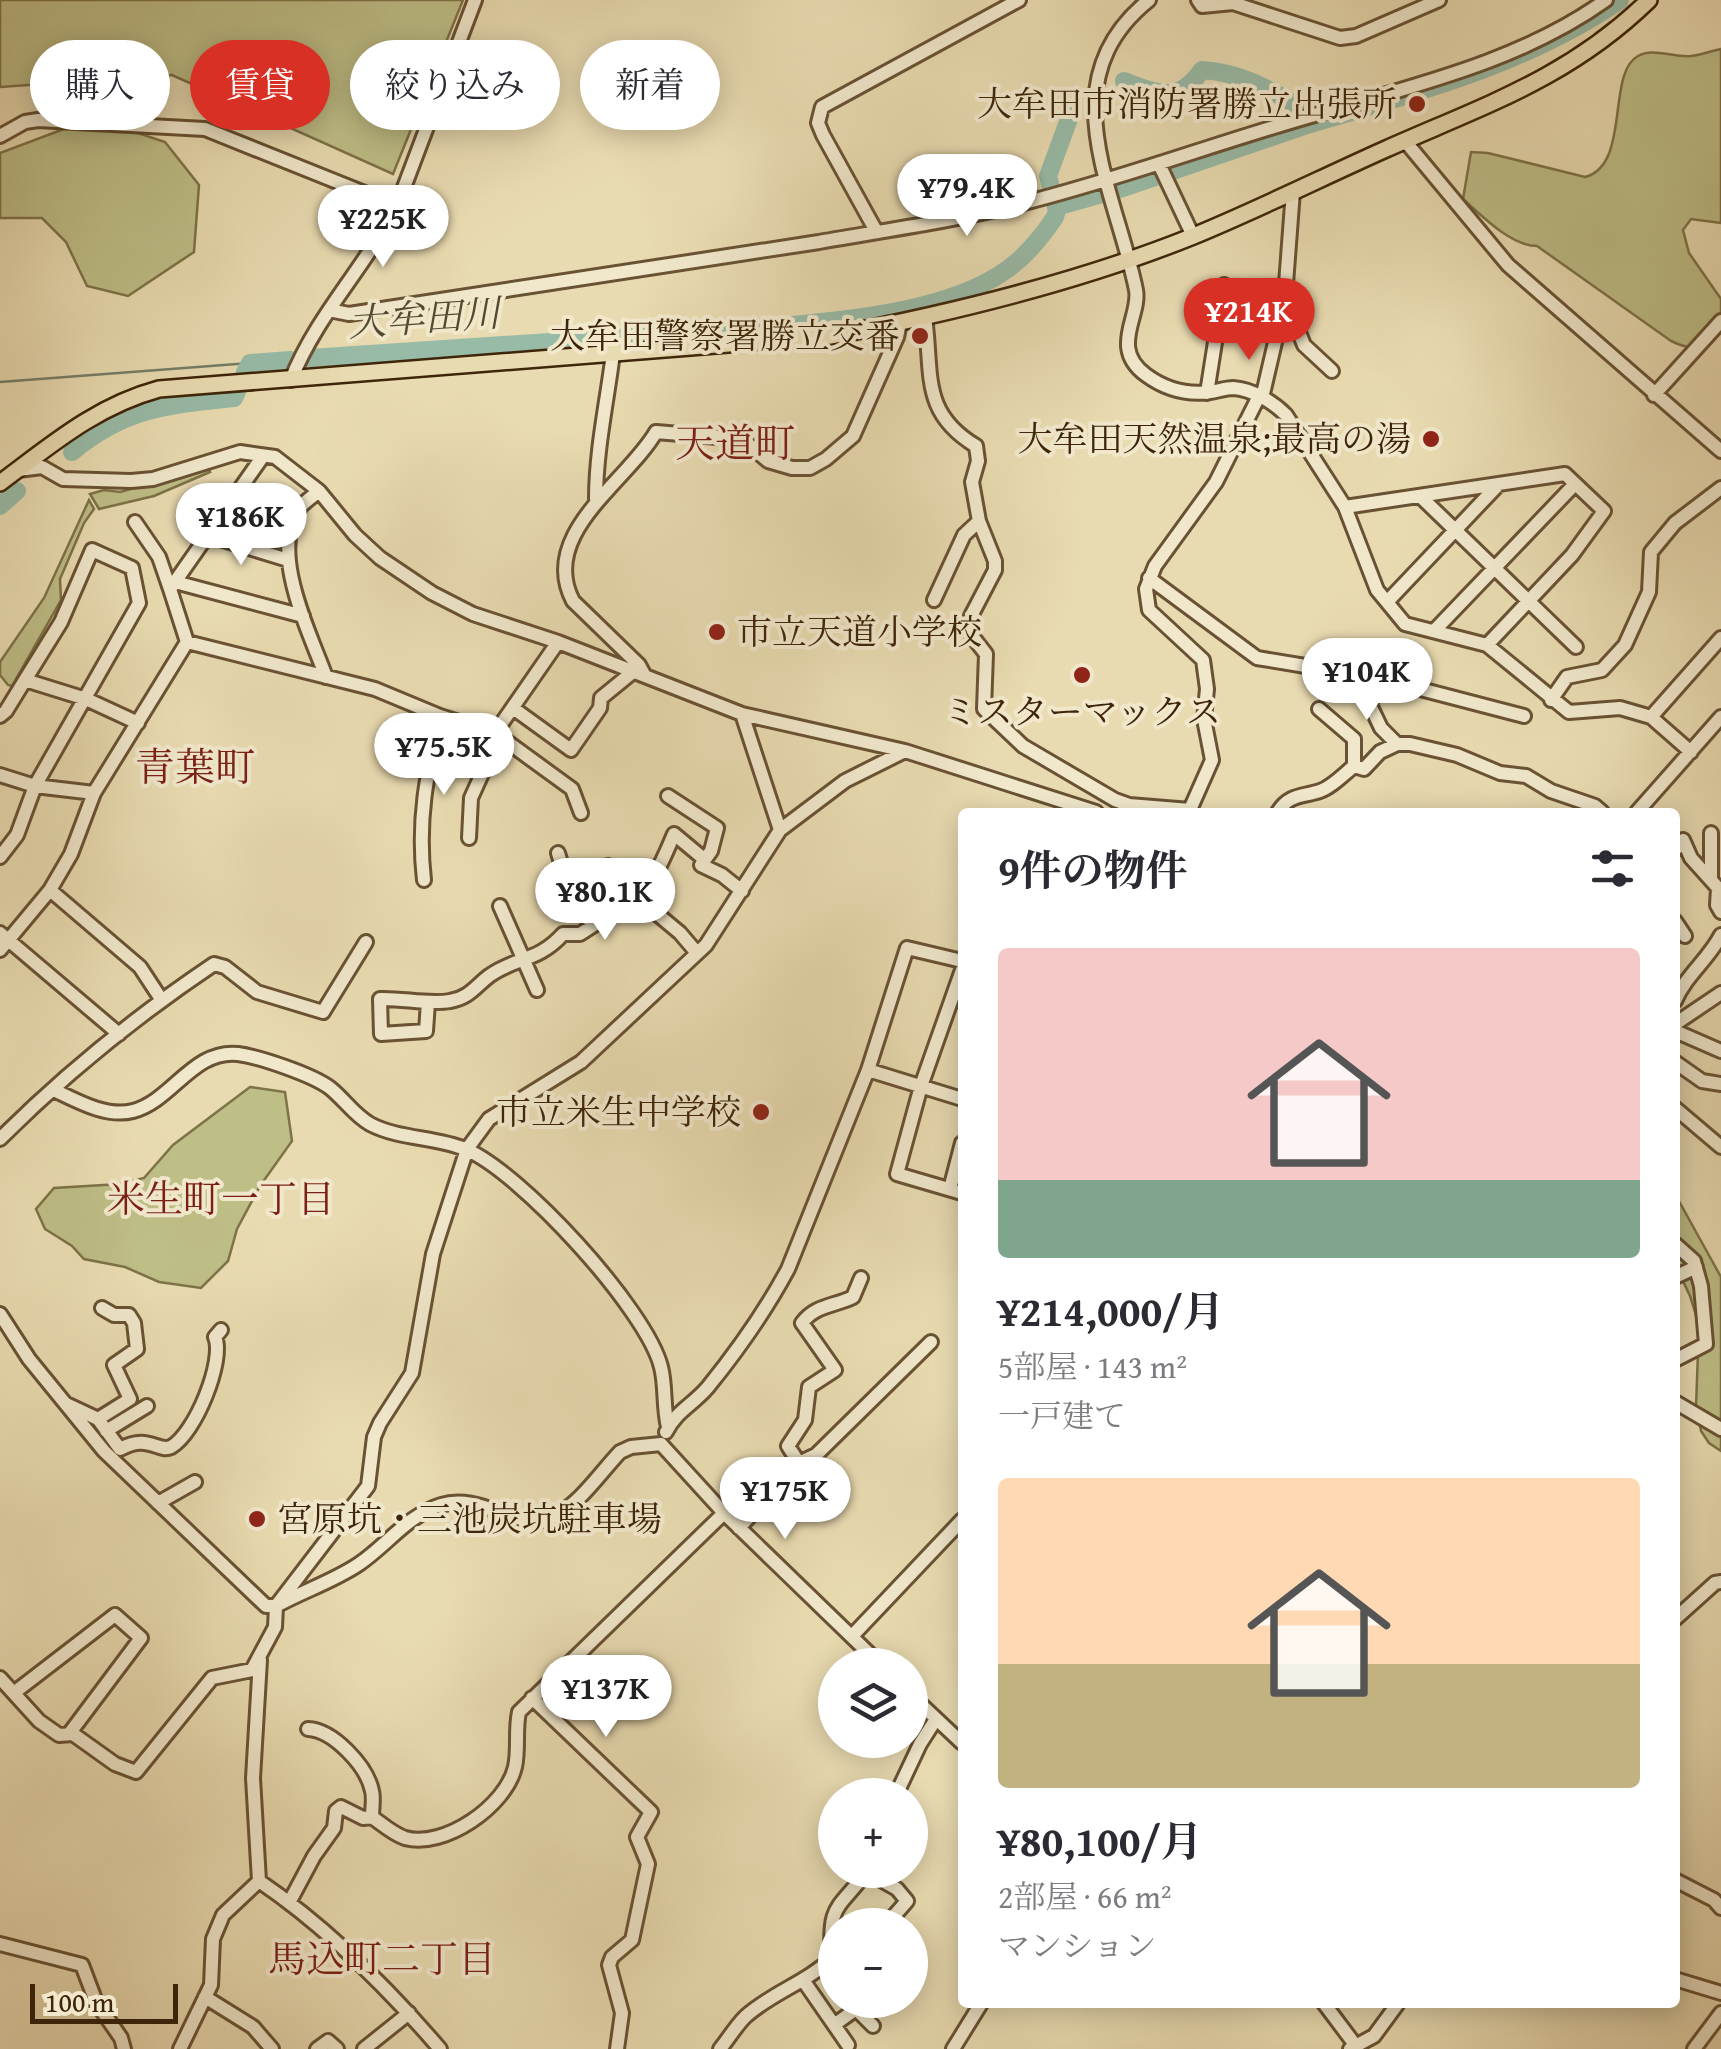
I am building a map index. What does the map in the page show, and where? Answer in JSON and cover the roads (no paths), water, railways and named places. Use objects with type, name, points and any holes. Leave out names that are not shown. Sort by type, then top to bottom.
[{"type":"main road","points":[[0,483],[80,424],[128,398],[159,389],[831,336],[925,317],[1129,259],[1193,236],[1570,65],[1606,40],[1648,0]]},
{"type":"street","points":[[292,380],[329,310],[383,233],[397,206],[475,0]]},
{"type":"street","points":[[876,230],[823,135],[818,123],[822,107],[1019,0]]},
{"type":"street","points":[[1150,0],[1124,25],[1101,67],[1094,120],[1106,182],[1138,297],[1128,325],[1128,347],[1135,364],[1146,375],[1186,394],[1234,388],[1274,402],[1345,507],[1377,590],[1406,624],[1487,645],[1569,712],[1620,708],[1651,716],[1691,752]]},
{"type":"street","points":[[1198,0],[1202,6],[1234,3],[1251,7],[1340,38],[1356,36],[1439,0]]},
{"type":"street","points":[[329,310],[349,314],[955,220],[1162,170],[1307,117],[1489,61],[1540,38],[1606,0]]},
{"type":"street","points":[[3,130],[38,120],[205,129],[397,206]]},
{"type":"street","points":[[1404,141],[1508,265],[1721,451]]},
{"type":"street","points":[[1162,170],[1193,236]]},
{"type":"street","points":[[1293,191],[1285,296],[1304,344],[1332,371]]},
{"type":"street","points":[[1206,392],[1224,286]]},
{"type":"street","points":[[925,317],[934,402],[953,432],[976,446],[978,461],[972,482],[979,521],[995,561],[995,570],[971,616],[972,636],[986,654],[984,709],[1023,746],[1115,800],[1160,808]]},
{"type":"street","points":[[1654,395],[1721,321]]},
{"type":"street","points":[[639,674],[639,666],[568,592],[564,573],[568,550],[596,499],[633,466],[656,432],[742,439],[768,461],[792,468],[810,468],[826,459],[853,436],[900,323]]},
{"type":"street","points":[[1191,808],[1212,760],[1204,719],[1207,688],[1203,660],[1149,610],[1146,589],[1149,578],[1216,482],[1261,397],[1276,338]]},
{"type":"street","points":[[596,499],[596,460],[603,439],[612,353]]},
{"type":"street","points":[[18,470],[42,468],[64,479],[131,482],[240,452],[263,456],[285,463],[318,491],[355,535],[410,580],[473,614],[558,642],[742,714],[905,752],[1083,808]]},
{"type":"street","points":[[172,585],[263,456]]},
{"type":"street","points":[[1345,507],[1565,474],[1604,511],[1572,556],[1487,645]]},
{"type":"street","points":[[1434,631],[1575,484]]},
{"type":"street","points":[[1387,602],[1498,485]]},
{"type":"street","points":[[1551,700],[1567,678],[1602,670],[1625,645],[1649,592],[1651,552],[1675,523],[1721,488]]},
{"type":"street","points":[[318,491],[302,506],[292,524],[288,560],[326,677]]},
{"type":"street","points":[[1421,497],[1576,647]]},
{"type":"street","points":[[934,600],[964,535],[979,521]]},
{"type":"street","points":[[119,1034],[3,941],[50,890],[71,854],[94,793],[187,642],[172,585],[159,556],[135,522]]},
{"type":"street","points":[[207,535],[288,560]]},
{"type":"street","points":[[0,858],[17,835],[35,786],[139,603],[132,568],[92,550],[61,622],[2,717]]},
{"type":"street","points":[[1149,578],[1257,658],[1378,678],[1524,716]]},
{"type":"street","points":[[172,585],[304,616]]},
{"type":"street","points":[[1651,716],[1721,638]]},
{"type":"street","points":[[187,642],[375,689],[497,734],[572,789],[581,813]]},
{"type":"street","points":[[469,838],[471,798],[497,734],[558,642]]},
{"type":"street","points":[[513,708],[571,750],[600,708],[601,698],[639,674]]},
{"type":"street","points":[[1378,678],[1370,705],[1381,728],[1397,744]]},
{"type":"street","points":[[24,680],[86,699],[138,723]]},
{"type":"street","points":[[1318,709],[1354,739],[1354,766]]},
{"type":"street","points":[[742,714],[780,830]]},
{"type":"street","points":[[424,880],[419,837],[424,787],[440,716]]},
{"type":"street","points":[[1642,808],[1721,718]]},
{"type":"street","points":[[1354,766],[1364,768],[1380,752],[1397,744],[1457,754],[1500,773],[1526,776],[1590,808]]},
{"type":"street","points":[[0,1678],[39,1721],[59,1735],[73,1734],[114,1764],[136,1772],[212,1678],[252,1670],[275,1628],[276,1606],[368,1486],[374,1437],[412,1373],[432,1254],[466,1149],[490,1119],[581,1062],[697,954],[719,928],[780,830],[845,782],[905,752]]},
{"type":"street","points":[[1280,808],[1300,794],[1323,791],[1354,766]]},
{"type":"street","points":[[0,775],[35,786],[94,793]]},
{"type":"street","points":[[668,796],[716,828],[711,851],[701,865],[722,875],[742,892]]},
{"type":"street","points":[[1711,833],[1711,878]]},
{"type":"street","points":[[428,1002],[426,1032],[381,1034],[380,998],[428,1002],[465,997],[490,975],[548,950],[563,934],[580,934],[638,898],[656,877],[674,834],[704,859]]},
{"type":"street","points":[[1680,844],[1683,840],[1692,858],[1718,888],[1717,906],[1721,912]]},
{"type":"street","points":[[558,853],[574,906],[594,925]]},
{"type":"street","points":[[567,879],[608,866]]},
{"type":"street","points":[[50,890],[140,967],[162,999]]},
{"type":"street","points":[[638,898],[697,954]]},
{"type":"street","points":[[500,906],[538,990]]},
{"type":"street","points":[[1680,928],[1686,936]]},
{"type":"street","points":[[1680,990],[1685,978],[1712,952],[1721,935]]},
{"type":"street","points":[[0,1139],[119,1034],[214,964],[225,966],[257,992],[323,1012],[366,942]]},
{"type":"street","points":[[661,1444],[682,1408],[705,1391],[773,1296],[788,1268],[868,1070],[907,948],[958,959]]},
{"type":"street","points":[[956,1191],[897,1174],[921,1086],[958,981]]},
{"type":"street","points":[[1680,1024],[1721,994]]},
{"type":"street","points":[[1680,1030],[1721,1051]]},
{"type":"street","points":[[54,1090],[84,1105],[115,1112],[134,1111],[202,1062],[238,1054],[329,1087],[372,1125],[466,1149],[496,1168],[564,1230],[629,1306],[661,1367],[668,1427]]},
{"type":"street","points":[[1680,1066],[1702,1082],[1721,1084]]},
{"type":"street","points":[[868,1070],[958,1098]]},
{"type":"street","points":[[1680,1112],[1721,1147]]},
{"type":"street","points":[[1680,1248],[1696,1266],[1706,1344],[1680,1357]]},
{"type":"street","points":[[1680,1275],[1696,1266]]},
{"type":"street","points":[[799,1463],[788,1446],[804,1420],[809,1388],[835,1370],[802,1323],[824,1306],[852,1297],[861,1278]]},
{"type":"street","points":[[98,1418],[130,1398],[114,1365],[137,1349],[134,1323],[129,1315],[114,1315],[102,1308]]},
{"type":"street","points":[[0,1314],[29,1360],[104,1451],[161,1501],[262,1604],[276,1606],[360,1564],[428,1510],[460,1501],[476,1502],[530,1522],[542,1521],[568,1508],[620,1452],[661,1444]]},
{"type":"street","points":[[64,1403],[98,1418],[120,1449],[144,1441],[164,1448],[172,1446],[198,1412],[202,1397],[212,1384],[220,1348],[216,1337],[221,1330]]},
{"type":"street","points":[[739,1528],[799,1463],[816,1455],[931,1342]]},
{"type":"street","points":[[1680,1405],[1721,1429]]},
{"type":"street","points":[[106,1431],[146,1406]]},
{"type":"street","points":[[661,1444],[739,1528],[864,1648]]},
{"type":"street","points":[[144,1479],[161,1501]]},
{"type":"street","points":[[161,1501],[195,1482]]},
{"type":"street","points":[[290,1902],[334,1828],[340,1807],[363,1818],[372,1816],[408,1839],[444,1836],[466,1826],[497,1798],[515,1768],[519,1712],[724,1512]]},
{"type":"street","points":[[852,1636],[958,1524]]},
{"type":"street","points":[[1680,1614],[1721,1582]]},
{"type":"street","points":[[14,1692],[115,1615],[142,1638],[69,1734]]},
{"type":"street","points":[[180,2049],[211,1985],[213,1939],[223,1915],[259,1880],[253,1778],[260,1658]]},
{"type":"street","points":[[532,1698],[651,1812],[638,1836],[648,1864],[632,1940],[612,1957],[609,1966],[622,2013],[617,2049]]},
{"type":"street","points":[[928,1711],[958,1738]]},
{"type":"street","points":[[904,1778],[936,1719]]},
{"type":"street","points":[[308,1729],[334,1736],[349,1753],[372,1789],[372,1816]]},
{"type":"street","points":[[259,1880],[329,1934],[440,2049]]},
{"type":"street","points":[[1680,1883],[1714,1900],[1721,1908]]},
{"type":"street","points":[[836,1908],[852,1888]]},
{"type":"street","points":[[895,1888],[907,1902],[902,1908]]},
{"type":"street","points":[[0,1944],[82,1965],[96,2002],[121,2038],[124,2049]]},
{"type":"street","points":[[720,2049],[745,2017],[818,1971]]},
{"type":"street","points":[[802,1980],[848,2045]]},
{"type":"street","points":[[1680,1981],[1721,1993]]},
{"type":"street","points":[[205,1998],[254,2027],[272,2049]]},
{"type":"street","points":[[954,2049],[978,2008]]},
{"type":"street","points":[[1327,2008],[1353,2047],[1374,2036],[1395,2008]]},
{"type":"street","points":[[834,2025],[856,2010],[873,2026]]},
{"type":"street","points":[[1694,2049],[1721,2013]]},
{"type":"street","points":[[364,2049],[409,2014]]},
{"type":"street","points":[[317,2049],[328,2042],[337,2049]]},
{"type":"waterway","name":"大牟田川","points":[[1124,81],[1167,93],[1185,88],[1202,70],[1229,74],[1302,108],[1307,125],[1429,89],[1508,60],[1584,23],[1620,0]]},
{"type":"waterway","name":"大牟田川","points":[[310,358],[773,327],[869,316],[936,302],[996,277],[1025,254],[1051,223],[1057,210],[1048,176],[1073,108]]},
{"type":"waterway","points":[[1056,207],[1307,125]]},
{"type":"waterway","name":"大牟田川","points":[[245,372],[250,363],[290,360]]},
{"type":"waterway","points":[[0,382],[250,363]]},
{"type":"waterway","name":"大牟田川","points":[[72,452],[129,417],[167,407],[234,398],[237,392]]},
{"type":"waterway","name":"大牟田川","points":[[0,506],[17,491]]},
{"type":"place","name":"大牟田市消防署勝立出張所","points":[[1417,104]]},
{"type":"place","name":"大牟田警察署勝立交番","points":[[920,336]]},
{"type":"place","name":"大牟田天然温泉;最高の湯","points":[[1431,439]]},
{"type":"place","name":"市立天道小学校","points":[[717,632]]},
{"type":"place","name":"ミスターマックス","points":[[1082,675]]},
{"type":"place","name":"市立米生中学校","points":[[761,1112]]},
{"type":"place","name":"宮原坑・三池炭坑駐車場","points":[[257,1519]]},
{"type":"district","name":"天道町","points":[[735,443]]},
{"type":"district","name":"青葉町","points":[[195,767]]},
{"type":"district","name":"米生町一丁目","points":[[221,1199]]},
{"type":"district","name":"馬込町二丁目","points":[[382,1959]]}]
